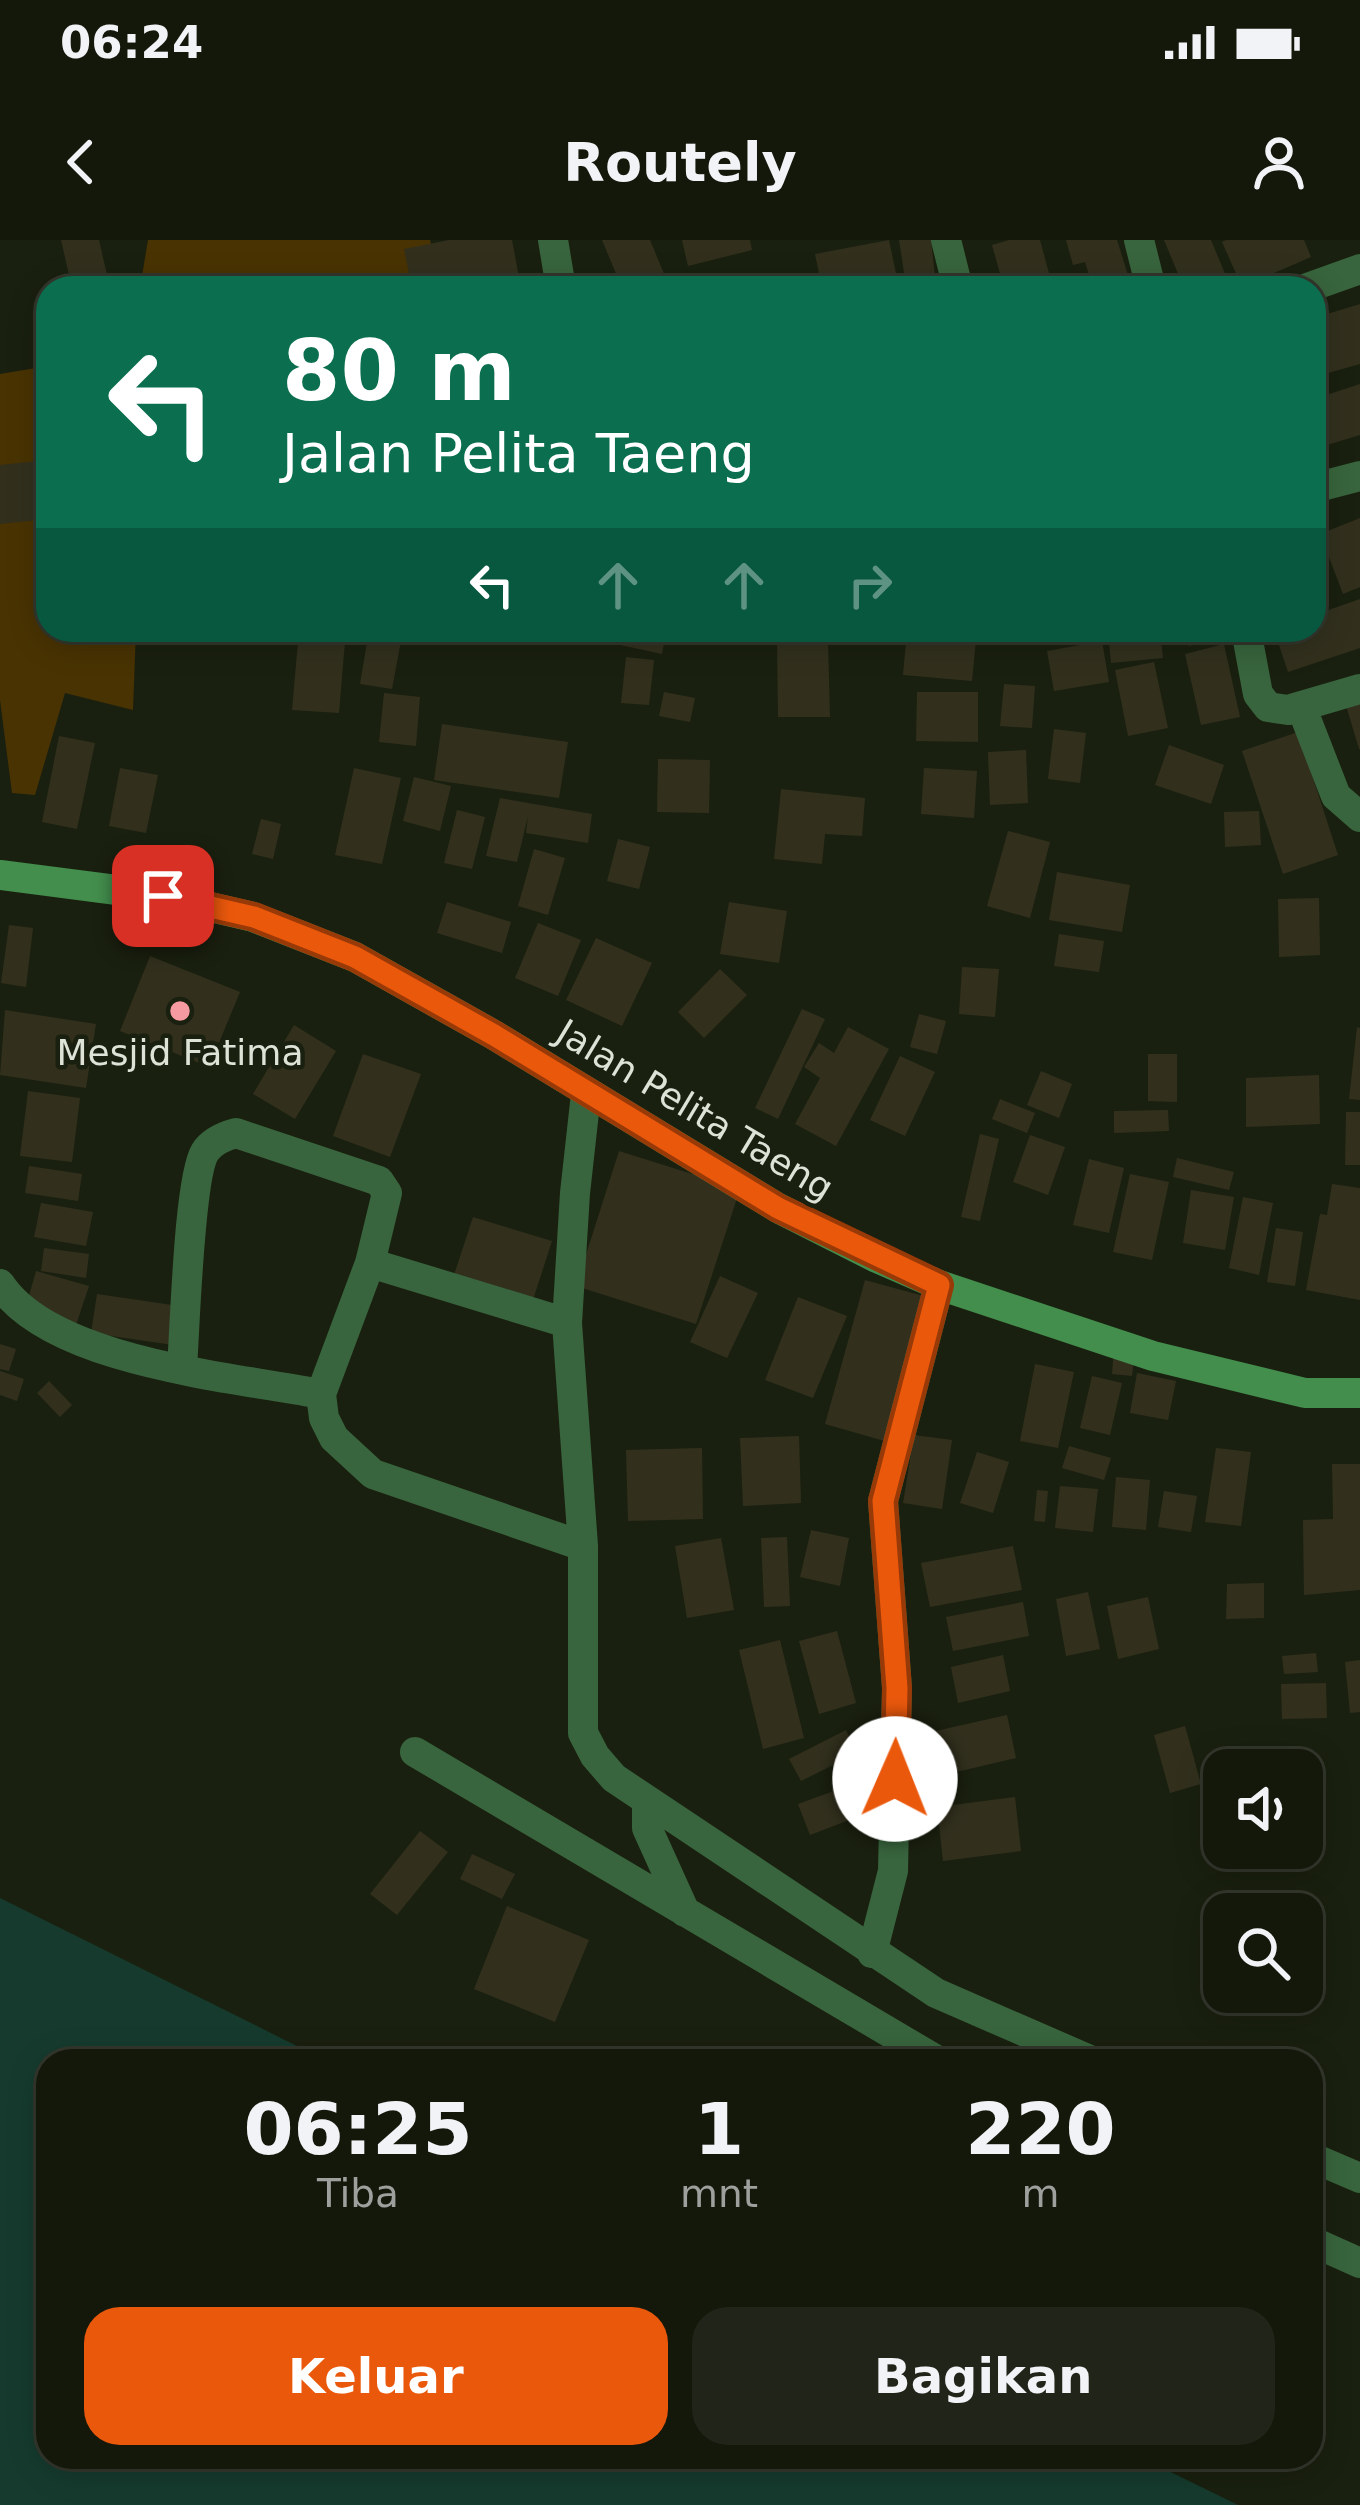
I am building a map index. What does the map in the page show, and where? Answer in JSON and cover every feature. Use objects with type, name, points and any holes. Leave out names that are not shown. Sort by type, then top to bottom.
[{"type":"street","points":[[553,240],[559,276]]},
{"type":"street","points":[[946,240],[955,276]]},
{"type":"street","points":[[1139,240],[1148,276]]},
{"type":"street","points":[[1326,281],[1360,269]]},
{"type":"street","points":[[1326,485],[1360,476]]},
{"type":"street","points":[[1248,642],[1256,686],[1263,702],[1276,711],[1360,689]]},
{"type":"street","points":[[1300,706],[1326,779],[1336,796],[1360,817]]},
{"type":"street","name":"Jalan Pelita Taeng","points":[[0,875],[163,896],[254,917],[355,957],[494,1035],[778,1208],[939,1285],[1153,1356],[1305,1393],[1360,1393]]},
{"type":"street","points":[[586,1094],[574,1192],[567,1323],[583,1546],[583,1733],[614,1778],[872,1953],[937,1993],[1065,2049]]},
{"type":"street","points":[[182,1367],[197,1182],[206,1151],[236,1132],[380,1181],[387,1193],[370,1263],[321,1394],[324,1418],[334,1438],[373,1474],[583,1546]]},
{"type":"street","points":[[370,1263],[567,1323]]},
{"type":"street","points":[[0,1284],[23,1310],[64,1336],[111,1353],[321,1394]]},
{"type":"street","points":[[872,1953],[894,1848],[897,1688],[883,1501],[939,1285]]},
{"type":"street","points":[[415,1752],[918,2049]]},
{"type":"street","points":[[647,1801],[647,1828],[685,1912]]},
{"type":"street","points":[[1323,2162],[1360,2178]]},
{"type":"street","points":[[1323,2246],[1360,2263]]},
{"type":"shaded area","points":[[148,240],[430,240],[439,276],[142,276]]},
{"type":"shaded area","points":[[36,368],[36,642],[136,642],[133,710],[65,693],[35,795],[12,793],[0,700],[0,374]]},
{"type":"shaded area","points":[[0,1898],[303,2049],[36,2049],[36,2469],[1164,2469],[1238,2505],[0,2505]]},
{"type":"building","points":[[61,240],[99,240],[107,276],[69,276]]},
{"type":"building","points":[[449,240],[512,240],[519,276],[410,276],[404,249]]},
{"type":"building","points":[[602,240],[650,240],[665,276],[617,276]]},
{"type":"building","points":[[682,240],[750,240],[752,250],[688,266]]},
{"type":"building","points":[[889,240],[897,276],[820,276],[815,254]]},
{"type":"building","points":[[899,240],[931,240],[935,276],[905,276]]},
{"type":"building","points":[[1040,240],[1050,276],[1001,276],[992,245]]},
{"type":"building","points":[[1066,240],[1117,240],[1128,276],[1089,276],[1085,262],[1073,265]]},
{"type":"building","points":[[1164,240],[1211,240],[1226,276],[1179,276]]},
{"type":"building","points":[[1304,240],[1311,257],[1267,276],[1237,276],[1222,242]]},
{"type":"building","points":[[1360,304],[1360,364],[1326,374],[1326,314]]},
{"type":"building","points":[[1360,384],[1360,435],[1326,445],[1326,395]]},
{"type":"building","points":[[36,461],[36,520],[0,524],[0,465]]},
{"type":"building","points":[[1360,518],[1360,587],[1343,594],[1326,550],[1326,532]]},
{"type":"building","points":[[1360,599],[1360,648],[1288,672],[1278,642],[1326,642],[1326,611]]},
{"type":"building","points":[[298,642],[345,642],[339,713],[292,710]]},
{"type":"building","points":[[367,642],[401,642],[392,689],[360,684]]},
{"type":"building","points":[[606,642],[664,642],[662,654]]},
{"type":"building","points":[[777,642],[828,642],[830,717],[778,717]]},
{"type":"building","points":[[906,642],[976,642],[972,681],[903,675]]},
{"type":"building","points":[[1102,642],[1109,682],[1054,691],[1047,651]]},
{"type":"building","points":[[1109,642],[1161,642],[1163,658],[1111,663]]},
{"type":"building","points":[[1224,644],[1240,717],[1201,725],[1185,654]]},
{"type":"building","points":[[626,657],[654,660],[649,705],[621,703]]},
{"type":"building","points":[[1154,662],[1168,728],[1128,736],[1115,670]]},
{"type":"building","points":[[1004,684],[1035,686],[1032,728],[1000,726]]},
{"type":"building","points":[[664,692],[695,698],[690,722],[659,716]]},
{"type":"building","points":[[917,692],[978,692],[978,742],[916,741]]},
{"type":"building","points":[[384,693],[420,697],[416,746],[379,742]]},
{"type":"building","points":[[1360,697],[1360,749],[1359,749],[1345,702]]},
{"type":"building","points":[[442,724],[568,742],[559,798],[434,780]]},
{"type":"building","points":[[1054,729],[1086,733],[1080,783],[1048,779]]},
{"type":"building","points":[[1298,732],[1338,855],[1283,874],[1242,751]]},
{"type":"building","points":[[59,736],[95,743],[77,829],[42,822]]},
{"type":"building","points":[[1169,745],[1224,765],[1211,804],[1155,785]]},
{"type":"building","points":[[1026,750],[1028,803],[990,805],[988,752]]},
{"type":"building","points":[[658,759],[710,760],[709,813],[657,812]]},
{"type":"building","points":[[120,768],[158,775],[146,833],[109,826]]},
{"type":"building","points":[[354,768],[401,778],[382,864],[335,855]]},
{"type":"building","points":[[924,768],[977,771],[974,818],[921,814]]},
{"type":"building","points":[[414,777],[451,786],[440,831],[403,821]]},
{"type":"building","points":[[781,789],[865,798],[862,836],[825,834],[822,864],[774,859]]},
{"type":"building","points":[[500,798],[592,814],[588,843],[526,833],[528,816],[517,862],[486,856]]},
{"type":"building","points":[[457,810],[485,817],[472,869],[444,863]]},
{"type":"building","points":[[1259,811],[1261,845],[1225,847],[1224,812]]},
{"type":"building","points":[[261,819],[281,824],[273,859],[252,854]]},
{"type":"building","points":[[1008,831],[1050,842],[1030,918],[987,906]]},
{"type":"building","points":[[618,839],[650,847],[639,889],[607,881]]},
{"type":"building","points":[[534,849],[565,858],[548,915],[518,906]]},
{"type":"building","points":[[1057,872],[1130,885],[1122,932],[1049,920]]},
{"type":"building","points":[[1319,898],[1320,955],[1279,957],[1278,899]]},
{"type":"building","points":[[447,902],[511,922],[502,953],[437,933]]},
{"type":"building","points":[[729,902],[787,911],[779,963],[720,954]]},
{"type":"building","points":[[538,923],[581,940],[558,996],[515,978]]},
{"type":"building","points":[[9,925],[33,928],[26,987],[1,983]]},
{"type":"building","points":[[1059,934],[1104,941],[1099,972],[1054,966]]},
{"type":"building","points":[[596,938],[652,963],[622,1026],[566,1000]]},
{"type":"building","name":"Mesjid Fatima","points":[[150,956],[240,992],[209,1067],[120,1031]]},
{"type":"building","points":[[962,967],[999,969],[995,1017],[959,1014]]},
{"type":"building","points":[[720,969],[747,995],[704,1038],[678,1012]]},
{"type":"building","points":[[802,1009],[825,1019],[778,1119],[755,1108]]},
{"type":"building","points":[[5,1010],[96,1024],[86,1088],[0,1075]]},
{"type":"building","points":[[919,1014],[946,1021],[937,1054],[910,1047]]},
{"type":"building","points":[[294,1025],[336,1051],[295,1119],[253,1094]]},
{"type":"building","points":[[848,1027],[889,1049],[836,1146],[795,1124],[820,1078],[804,1067],[819,1043],[834,1053]]},
{"type":"building","points":[[1360,1028],[1360,1100],[1349,1099]]},
{"type":"building","points":[[363,1054],[421,1074],[390,1157],[333,1136]]},
{"type":"building","points":[[1148,1054],[1177,1054],[1177,1102],[1148,1101]]},
{"type":"building","points":[[900,1056],[935,1072],[905,1136],[870,1120]]},
{"type":"building","points":[[1041,1071],[1072,1084],[1059,1118],[1027,1105]]},
{"type":"building","points":[[1319,1075],[1320,1124],[1246,1127],[1246,1078]]},
{"type":"building","points":[[28,1091],[80,1098],[72,1162],[20,1156]]},
{"type":"building","points":[[1000,1099],[1035,1113],[1027,1133],[992,1119]]},
{"type":"building","points":[[1168,1110],[1169,1131],[1114,1133],[1114,1111]]},
{"type":"building","points":[[1346,1112],[1360,1112],[1360,1165],[1345,1165]]},
{"type":"building","points":[[980,1134],[999,1139],[980,1221],[961,1217]]},
{"type":"building","points":[[1030,1135],[1065,1147],[1048,1195],[1013,1182]]},
{"type":"building","points":[[619,1151],[740,1189],[696,1324],[576,1286]]},
{"type":"building","points":[[1177,1158],[1234,1172],[1229,1190],[1173,1177]]},
{"type":"building","points":[[1089,1159],[1124,1168],[1109,1233],[1073,1225]]},
{"type":"building","points":[[29,1166],[82,1174],[78,1201],[25,1193]]},
{"type":"building","points":[[1130,1174],[1169,1182],[1152,1260],[1113,1252]]},
{"type":"building","points":[[1332,1184],[1360,1188],[1360,1300],[1306,1290],[1320,1214],[1327,1215]]},
{"type":"building","points":[[1191,1190],[1234,1197],[1225,1250],[1183,1243]]},
{"type":"building","points":[[1243,1197],[1273,1203],[1259,1275],[1229,1268]]},
{"type":"building","points":[[41,1203],[93,1212],[86,1246],[34,1237]]},
{"type":"building","points":[[473,1217],[552,1241],[532,1303],[453,1278]]},
{"type":"building","points":[[1276,1228],[1303,1232],[1295,1286],[1267,1282]]},
{"type":"building","points":[[44,1248],[89,1254],[86,1278],[41,1271]]},
{"type":"building","points":[[36,1271],[89,1286],[76,1325],[25,1310]]},
{"type":"building","points":[[720,1276],[758,1293],[727,1358],[690,1342]]},
{"type":"building","points":[[865,1280],[927,1297],[888,1442],[825,1424]]},
{"type":"building","points":[[97,1294],[179,1306],[173,1345],[91,1333]]},
{"type":"building","points":[[798,1297],[847,1316],[813,1398],[765,1380]]},
{"type":"building","points":[[0,1344],[16,1349],[9,1371],[0,1369]]},
{"type":"building","points":[[1114,1348],[1135,1351],[1132,1376],[1112,1374]]},
{"type":"building","points":[[1035,1364],[1074,1372],[1058,1448],[1020,1441]]},
{"type":"building","points":[[0,1371],[24,1379],[17,1401],[0,1395]]},
{"type":"building","points":[[1137,1373],[1176,1381],[1168,1420],[1130,1413]]},
{"type":"building","points":[[1092,1376],[1122,1383],[1110,1435],[1080,1428]]},
{"type":"building","points":[[49,1381],[72,1405],[60,1417],[37,1393]]},
{"type":"building","points":[[914,1435],[952,1440],[942,1509],[903,1503]]},
{"type":"building","points":[[799,1436],[801,1503],[743,1506],[740,1438]]},
{"type":"building","points":[[1069,1446],[1111,1458],[1104,1480],[1062,1468]]},
{"type":"building","points":[[702,1448],[703,1519],[628,1521],[626,1450]]},
{"type":"building","points":[[1216,1448],[1251,1452],[1241,1526],[1205,1522]]},
{"type":"building","points":[[977,1452],[1009,1462],[993,1513],[960,1503]]},
{"type":"building","points":[[1332,1464],[1360,1464],[1360,1590],[1304,1595],[1303,1520],[1333,1519]]},
{"type":"building","points":[[1116,1477],[1150,1480],[1146,1530],[1112,1527]]},
{"type":"building","points":[[1060,1486],[1098,1489],[1093,1532],[1055,1528]]},
{"type":"building","points":[[1037,1490],[1048,1491],[1045,1522],[1034,1521]]},
{"type":"building","points":[[1164,1491],[1197,1496],[1191,1532],[1158,1527]]},
{"type":"building","points":[[811,1530],[849,1538],[840,1586],[800,1577]]},
{"type":"building","points":[[787,1537],[790,1606],[764,1607],[761,1538]]},
{"type":"building","points":[[721,1538],[734,1610],[687,1618],[675,1546]]},
{"type":"building","points":[[1013,1546],[1022,1590],[930,1607],[921,1563]]},
{"type":"building","points":[[1264,1583],[1264,1618],[1226,1619],[1227,1584]]},
{"type":"building","points":[[1088,1592],[1100,1649],[1066,1656],[1056,1599]]},
{"type":"building","points":[[1148,1597],[1159,1649],[1118,1659],[1107,1606]]},
{"type":"building","points":[[1023,1602],[1029,1636],[953,1651],[946,1617]]},
{"type":"building","points":[[837,1631],[856,1703],[819,1714],[799,1641]]},
{"type":"building","points":[[780,1640],[804,1738],[763,1749],[739,1650]]},
{"type":"building","points":[[1316,1653],[1318,1672],[1284,1674],[1282,1656]]},
{"type":"building","points":[[1003,1655],[1010,1691],[958,1703],[951,1667]]},
{"type":"building","points":[[1360,1660],[1360,1712],[1350,1713],[1345,1662]]},
{"type":"building","points":[[1326,1683],[1327,1718],[1282,1719],[1281,1684]]},
{"type":"building","points":[[1007,1715],[1016,1758],[931,1778],[922,1734]]},
{"type":"building","points":[[1185,1726],[1201,1784],[1170,1793],[1154,1735]]},
{"type":"building","points":[[846,1730],[857,1753],[801,1781],[789,1759]]},
{"type":"building","points":[[875,1776],[886,1806],[810,1835],[798,1804]]},
{"type":"building","points":[[1015,1797],[1021,1851],[943,1861],[937,1807]]},
{"type":"building","points":[[420,1831],[448,1852],[397,1915],[370,1894]]},
{"type":"building","points":[[472,1854],[515,1874],[502,1899],[460,1879]]},
{"type":"building","points":[[507,1906],[589,1940],[555,2022],[474,1989]]},
{"type":"place","name":"Mesjid Fatima","points":[[180,1011]]},
{"type":"route","points":[[163,896],[254,917],[355,957],[494,1035],[778,1208],[939,1285],[883,1501],[897,1688],[895,1779]]}]
